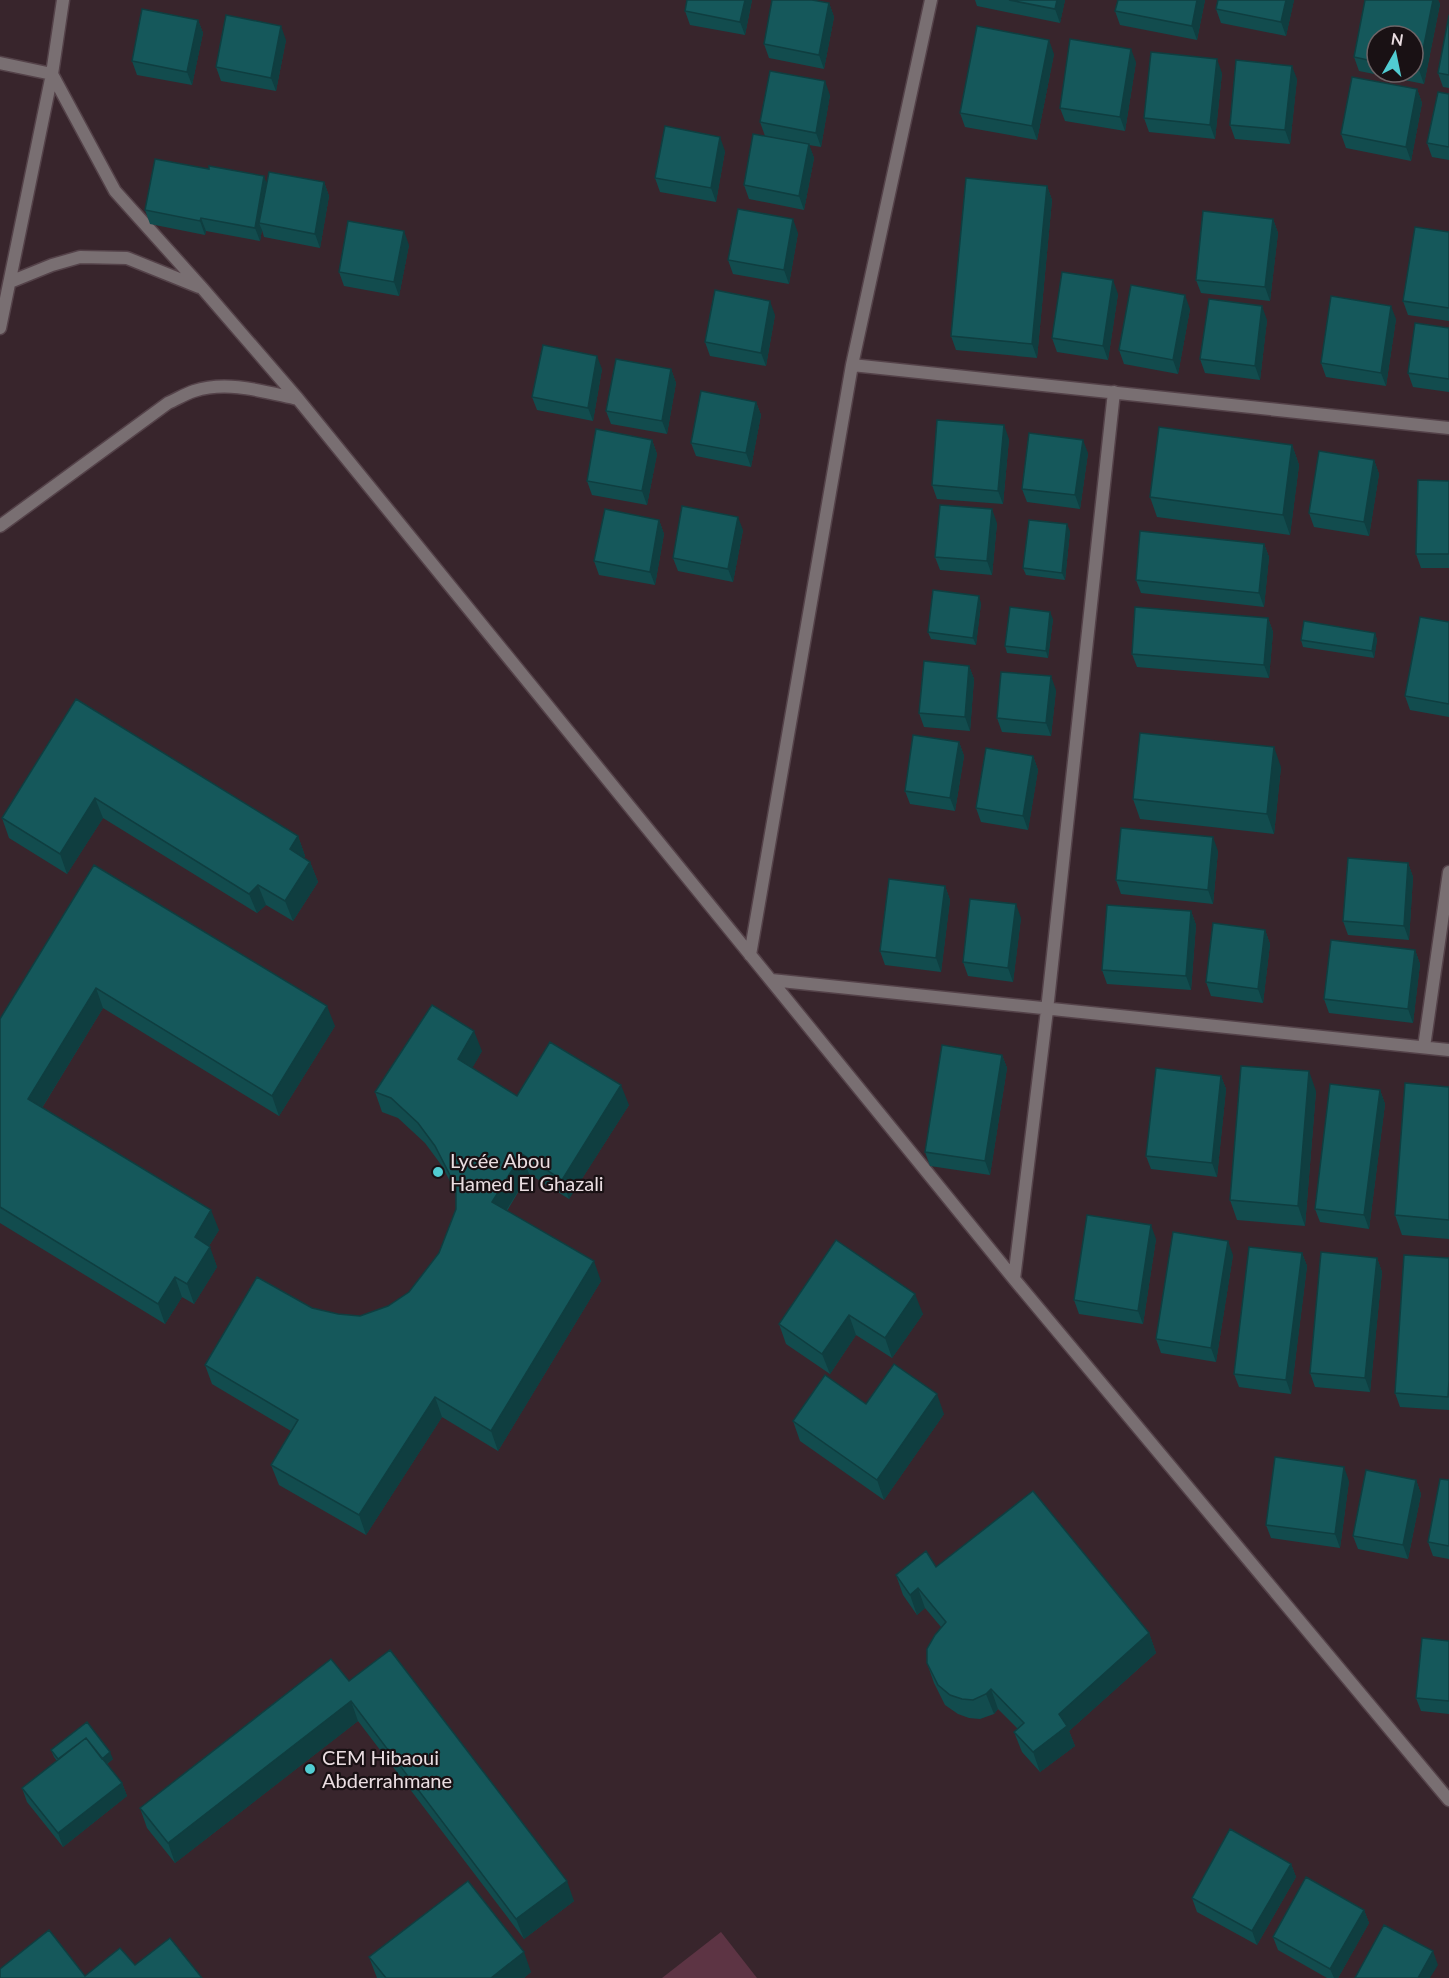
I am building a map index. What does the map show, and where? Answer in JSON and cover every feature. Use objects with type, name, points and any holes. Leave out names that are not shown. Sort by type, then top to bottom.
[{"type":"street","points":[[0,328],[52,74],[63,0]]},
{"type":"street","points":[[750,956],[852,365],[931,0]]},
{"type":"street","points":[[0,63],[52,74],[115,191],[298,399],[1014,1279],[1449,1800]]},
{"type":"street","points":[[10,282],[52,265],[80,257],[127,258],[203,289]]},
{"type":"street","points":[[852,365],[1449,428]]},
{"type":"street","points":[[0,526],[168,403],[195,391],[221,387],[246,388],[298,399]]},
{"type":"street","points":[[1014,1279],[1047,1010],[1114,392]]},
{"type":"street","points":[[1424,1047],[1449,872]]},
{"type":"street","points":[[771,980],[1449,1050]]},
{"type":"shaded area","points":[[721,1932],[757,1978],[662,1978]]},
{"type":"building","points":[[687,0],[745,0],[740,22],[685,11]]},
{"type":"building","points":[[772,0],[812,0],[829,3],[819,55],[764,44]]},
{"type":"building","points":[[1009,0],[1057,0],[1055,9]]},
{"type":"building","points":[[1118,0],[1197,0],[1192,26],[1115,11]]},
{"type":"building","points":[[1218,0],[1286,0],[1281,22],[1216,9]]},
{"type":"building","points":[[1365,0],[1433,0],[1425,40],[1425,24],[1365,24],[1365,59],[1354,57]]},
{"type":"building","points":[[142,9],[198,20],[187,72],[132,61]]},
{"type":"building","points":[[226,15],[281,26],[271,78],[216,67]]},
{"type":"building","points":[[1449,15],[1449,75],[1438,73]]},
{"type":"building","points":[[977,26],[1049,40],[1032,126],[960,113]]},
{"type":"building","points":[[1070,39],[1131,49],[1120,117],[1060,108]]},
{"type":"building","points":[[1151,52],[1217,59],[1210,125],[1144,118]]},
{"type":"building","points":[[1236,60],[1292,66],[1285,130],[1230,125]]},
{"type":"building","points":[[770,71],[825,81],[816,133],[760,122]]},
{"type":"building","points":[[1352,77],[1365,79],[1365,84],[1390,84],[1417,89],[1406,147],[1341,134]]},
{"type":"building","points":[[1438,92],[1449,94],[1449,147],[1427,143]]},
{"type":"building","points":[[665,126],[720,137],[711,188],[655,178]]},
{"type":"building","points":[[753,134],[809,144],[799,196],[744,185]]},
{"type":"building","points":[[155,159],[264,176],[255,228],[201,218],[200,221],[145,210]]},
{"type":"building","points":[[269,172],[324,182],[315,234],[259,223]]},
{"type":"building","points":[[966,178],[1047,186],[1032,344],[951,336]]},
{"type":"building","points":[[738,209],[793,219],[784,270],[728,260]]},
{"type":"building","points":[[1203,211],[1273,219],[1265,287],[1196,280]]},
{"type":"building","points":[[348,221],[404,231],[394,282],[339,272]]},
{"type":"building","points":[[1415,227],[1449,232],[1449,308],[1403,301]]},
{"type":"building","points":[[1062,272],[1113,280],[1103,346],[1052,338]]},
{"type":"building","points":[[1131,285],[1185,295],[1173,360],[1119,350]]},
{"type":"building","points":[[715,290],[770,301],[761,353],[705,342]]},
{"type":"building","points":[[1331,296],[1391,306],[1381,373],[1321,363]]},
{"type":"building","points":[[1209,299],[1262,306],[1255,366],[1200,359]]},
{"type":"building","points":[[1415,323],[1449,328],[1449,379],[1408,373]]},
{"type":"building","points":[[543,345],[597,356],[588,408],[532,397]]},
{"type":"building","points":[[616,359],[671,369],[662,421],[606,411]]},
{"type":"building","points":[[701,391],[756,402],[746,453],[691,443]]},
{"type":"building","points":[[937,420],[1004,425],[998,491],[932,485]]},
{"type":"building","points":[[1159,427],[1292,445],[1283,515],[1150,497]]},
{"type":"building","points":[[596,429],[652,440],[642,491],[587,481]]},
{"type":"building","points":[[1029,433],[1083,440],[1075,495],[1022,489]]},
{"type":"building","points":[[1319,451],[1374,460],[1364,522],[1309,513]]},
{"type":"building","points":[[1418,480],[1449,481],[1449,554],[1416,554]]},
{"type":"building","points":[[940,505],[992,509],[987,561],[935,557]]},
{"type":"building","points":[[682,506],[738,517],[728,569],[673,558]]},
{"type":"building","points":[[605,509],[659,520],[650,572],[594,561]]},
{"type":"building","points":[[1029,520],[1067,524],[1062,573],[1023,568]]},
{"type":"building","points":[[1140,531],[1264,544],[1259,593],[1136,580]]},
{"type":"building","points":[[933,590],[979,596],[973,638],[928,632]]},
{"type":"building","points":[[1010,607],[1050,612],[1046,651],[1005,646]]},
{"type":"building","points":[[1135,607],[1268,618],[1264,665],[1132,654]]},
{"type":"building","points":[[1420,617],[1449,622],[1449,704],[1405,696]]},
{"type":"building","points":[[1304,621],[1375,633],[1372,651],[1301,640]]},
{"type":"building","points":[[924,661],[969,666],[965,717],[919,713]]},
{"type":"building","points":[[1001,672],[1051,676],[1046,723],[997,718]]},
{"type":"building","points":[[76,699],[298,836],[290,849],[310,862],[285,901],[258,885],[249,894],[95,798],[60,854],[2,818]]},
{"type":"building","points":[[1140,733],[1274,747],[1267,814],[1133,799]]},
{"type":"building","points":[[913,735],[959,742],[950,798],[905,791]]},
{"type":"building","points":[[986,748],[1033,756],[1023,816],[976,808]]},
{"type":"building","points":[[1121,828],[1213,837],[1208,890],[1116,880]]},
{"type":"building","points":[[1348,858],[1408,863],[1404,926],[1343,921]]},
{"type":"building","points":[[94,865],[327,1006],[272,1096],[96,988],[28,1099],[211,1210],[195,1237],[210,1247],[187,1284],[175,1277],[158,1304],[0,1207],[0,1019]]},
{"type":"building","points":[[889,879],[945,886],[936,958],[880,951]]},
{"type":"building","points":[[970,899],[1016,904],[1008,968],[963,962]]},
{"type":"building","points":[[1107,905],[1191,911],[1186,976],[1102,970]]},
{"type":"building","points":[[1213,923],[1265,930],[1258,989],[1206,982]]},
{"type":"building","points":[[1331,940],[1415,950],[1408,1009],[1324,999]]},
{"type":"building","points":[[432,1005],[474,1031],[458,1059],[517,1096],[550,1042],[621,1085],[562,1180],[522,1154],[492,1202],[594,1261],[491,1431],[435,1397],[359,1515],[271,1465],[298,1420],[205,1365],[257,1277],[312,1308],[360,1316],[388,1306],[409,1292],[439,1253],[456,1209],[456,1187],[435,1146],[418,1123],[391,1098],[375,1092]]},
{"type":"building","points":[[942,1045],[1002,1055],[985,1161],[925,1152]]},
{"type":"building","points":[[1241,1066],[1309,1071],[1298,1206],[1230,1200]]},
{"type":"building","points":[[1156,1068],[1221,1076],[1212,1163],[1146,1156]]},
{"type":"building","points":[[1405,1083],[1449,1087],[1449,1220],[1395,1215]]},
{"type":"building","points":[[1330,1084],[1380,1090],[1364,1215],[1315,1209]]},
{"type":"building","points":[[1087,1215],[1151,1225],[1138,1311],[1074,1300]]},
{"type":"building","points":[[1173,1232],[1228,1241],[1211,1348],[1156,1339]]},
{"type":"building","points":[[836,1240],[915,1294],[885,1338],[849,1315],[822,1354],[779,1324]]},
{"type":"building","points":[[1249,1247],[1302,1253],[1286,1380],[1234,1374]]},
{"type":"building","points":[[1321,1252],[1377,1258],[1365,1378],[1310,1373]]},
{"type":"building","points":[[1404,1255],[1449,1258],[1448,1397],[1395,1393]]},
{"type":"building","points":[[894,1364],[937,1394],[877,1480],[793,1421],[825,1375],[866,1404]]},
{"type":"building","points":[[1275,1457],[1344,1467],[1335,1534],[1266,1525]]},
{"type":"building","points":[[1366,1470],[1416,1480],[1403,1545],[1353,1536]]},
{"type":"building","points":[[1440,1479],[1449,1480],[1449,1546],[1428,1542]]},
{"type":"building","points":[[1033,1491],[1149,1633],[1059,1714],[1067,1726],[1033,1752],[1014,1732],[1024,1723],[991,1689],[973,1700],[950,1695],[938,1685],[927,1663],[927,1649],[946,1622],[918,1588],[910,1595],[896,1575],[926,1551],[936,1567]]},
{"type":"building","points":[[1422,1638],[1449,1641],[1449,1701],[1416,1698]]},
{"type":"building","points":[[390,1650],[567,1881],[516,1919],[351,1701],[168,1843],[140,1808],[331,1659],[349,1681]]},
{"type":"building","points":[[87,1722],[110,1752],[102,1759],[86,1738],[58,1759],[51,1750]]},
{"type":"building","points":[[86,1738],[122,1783],[58,1833],[22,1788]]},
{"type":"building","points":[[1230,1829],[1291,1864],[1252,1931],[1192,1898]]},
{"type":"building","points":[[1306,1877],[1364,1910],[1330,1969],[1273,1937]]},
{"type":"building","points":[[468,1881],[524,1952],[491,1978],[386,1978],[369,1957]]},
{"type":"building","points":[[1384,1925],[1433,1951],[1418,1978],[1355,1978]]},
{"type":"building","points":[[49,1930],[85,1976],[120,1948],[135,1965],[170,1938],[202,1978],[0,1978],[0,1969]]},
{"type":"place","name":"Lycée Abou Hamed El Ghazali","points":[[438,1172]]},
{"type":"place","name":"CEM Hibaoui Abderrahmane","points":[[310,1769]]}]
